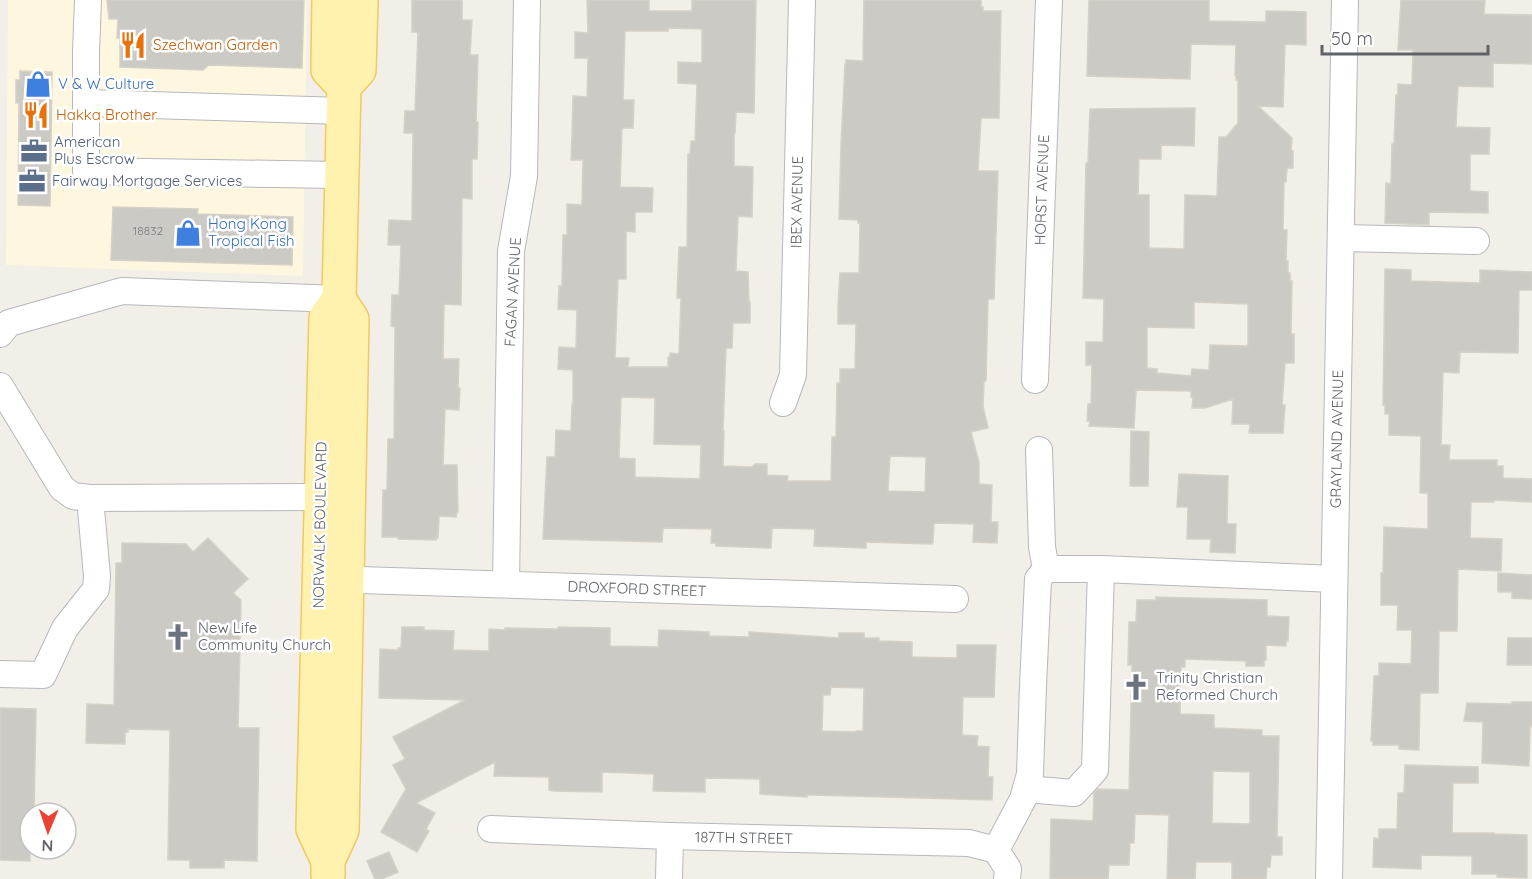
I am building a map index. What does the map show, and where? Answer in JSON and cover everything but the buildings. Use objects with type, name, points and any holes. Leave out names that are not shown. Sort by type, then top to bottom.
[{"type":"main road","points":[[329,0],[328,70],[344,99]]},
{"type":"main road","name":"NORWALK BOULEVARD","points":[[334,579],[321,497],[326,318],[339,299],[344,99],[359,69],[361,0]]},
{"type":"main road","name":"NORWALK BOULEVARD","points":[[328,870],[313,829],[334,579],[352,319],[339,299]]},
{"type":"street","points":[[88,0],[86,171],[342,175]]},
{"type":"street","name":"FAGAN AVENUE","points":[[506,584],[512,251],[525,176],[527,0]]},
{"type":"street","name":"IBEX AVENUE","points":[[783,403],[793,375],[802,0]]},
{"type":"street","name":"HORST AVENUE","points":[[1035,380],[1049,0]]},
{"type":"street","name":"GRAYLAND AVENUE","points":[[1329,879],[1345,0]]},
{"type":"street","points":[[86,103],[344,99]]},
{"type":"street","points":[[1341,238],[1476,241]]},
{"type":"street","points":[[0,334],[9,323],[122,291],[339,299]]},
{"type":"street","points":[[0,386],[62,488],[73,496],[90,498],[321,497]]},
{"type":"street","points":[[1007,879],[1008,869],[996,850],[1023,799],[1028,782],[1038,579],[1046,569],[1042,547],[1039,450]]},
{"type":"street","points":[[0,674],[43,675],[65,628],[96,589],[97,576],[90,498]]},
{"type":"street","points":[[1046,569],[1101,569],[1335,579]]},
{"type":"street","points":[[1028,782],[1074,793],[1095,770],[1101,569]]},
{"type":"street","name":"DROXFORD STREET","points":[[334,579],[955,598]]},
{"type":"street","name":"187TH STREET","points":[[491,829],[969,843],[996,850]]},
{"type":"street","points":[[669,879],[670,836]]},
{"type":"shaded area","points":[[8,0],[307,0],[303,276],[6,265]]},
{"type":"place","name":"Szechwan Garden","points":[[133,45]]},
{"type":"place","name":"V & W Culture","points":[[38,84]]},
{"type":"place","name":"Hakka Brother","points":[[36,115]]},
{"type":"place","name":"American Plus Escrow","points":[[34,151]]},
{"type":"place","name":"Fairway Mortgage Services","points":[[32,181]]},
{"type":"place","name":"Hong Kong Tropical Fish","points":[[188,233]]},
{"type":"place","name":"New Life Community Church","points":[[178,637]]},
{"type":"place","name":"Trinity Christian Reformed Church","points":[[1136,687]]}]
